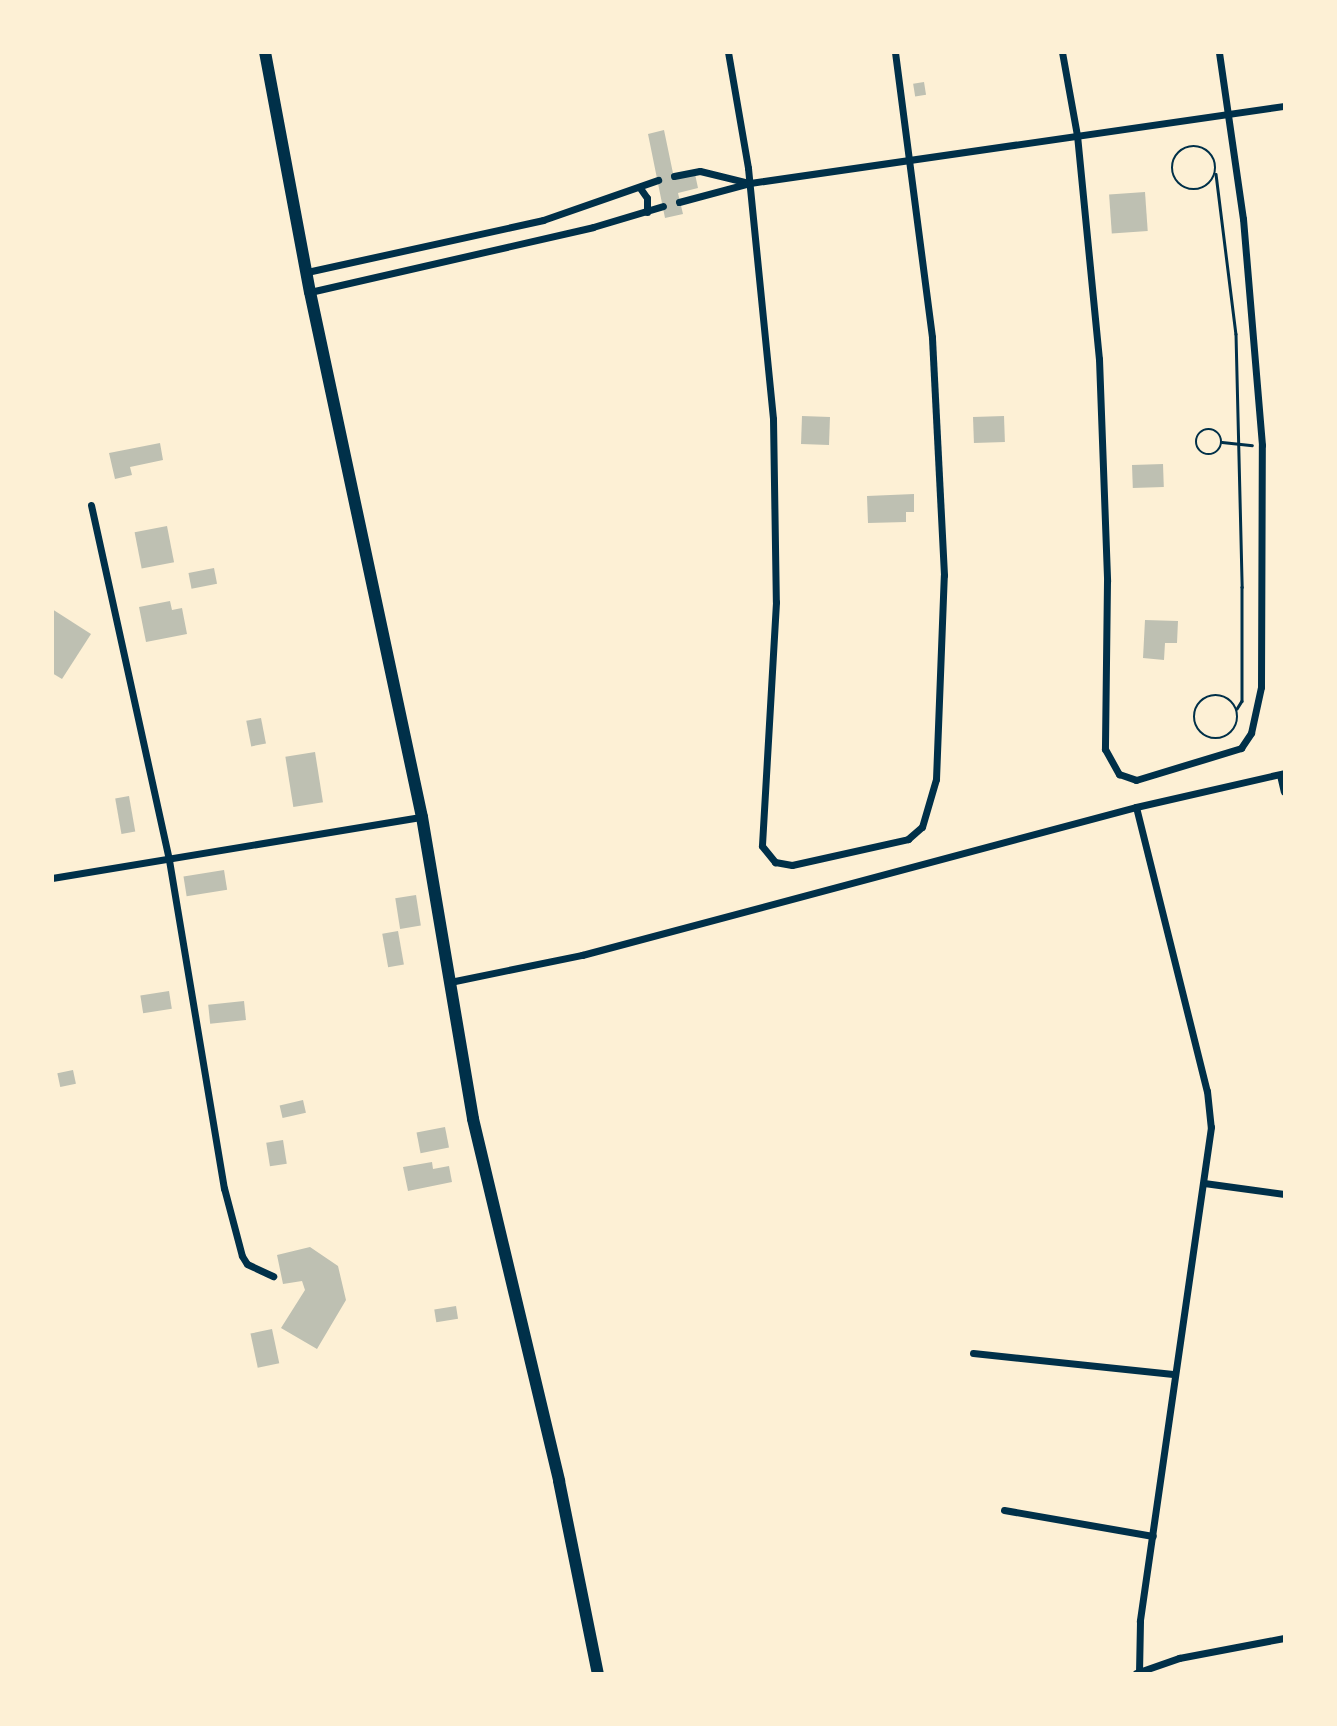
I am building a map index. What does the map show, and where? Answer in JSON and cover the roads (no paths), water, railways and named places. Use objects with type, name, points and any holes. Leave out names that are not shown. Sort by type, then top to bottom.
[{"type":"street","points":[[265,52],[310,292],[422,817],[473,1119],[559,1481],[598,1674]]},
{"type":"street","points":[[727,52],[750,183],[774,432],[776,602],[762,846],[775,862],[792,865],[908,839],[922,827],[936,779],[944,575],[932,337],[912,159],[895,52]]},
{"type":"street","points":[[1062,52],[1077,135],[1099,359],[1107,581],[1105,749],[1119,774],[1136,780],[1241,748],[1251,733],[1261,687],[1262,445],[1230,111],[1219,52]]},
{"type":"street","points":[[679,202],[750,183],[1230,111],[1284,106]]},
{"type":"street","points":[[674,176],[700,171],[750,183]]},
{"type":"street","points":[[307,271],[543,220],[658,180]]},
{"type":"street","points":[[640,188],[647,198],[647,212]]},
{"type":"street","points":[[310,292],[663,206]]},
{"type":"street","points":[[90,505],[169,860],[224,1188],[242,1256],[247,1264],[273,1276]]},
{"type":"street","points":[[449,982],[582,956],[1136,807],[1282,774],[1284,792]]},
{"type":"street","points":[[1136,807],[1207,1091],[1212,1127],[1173,1374],[1168,1446],[1140,1621],[1137,1672],[1284,1638]]},
{"type":"street","points":[[52,878],[422,817]]},
{"type":"street","points":[[1204,1183],[1284,1194]]},
{"type":"street","points":[[972,1353],[1173,1374]]},
{"type":"street","points":[[1004,1510],[1153,1536]]}]
